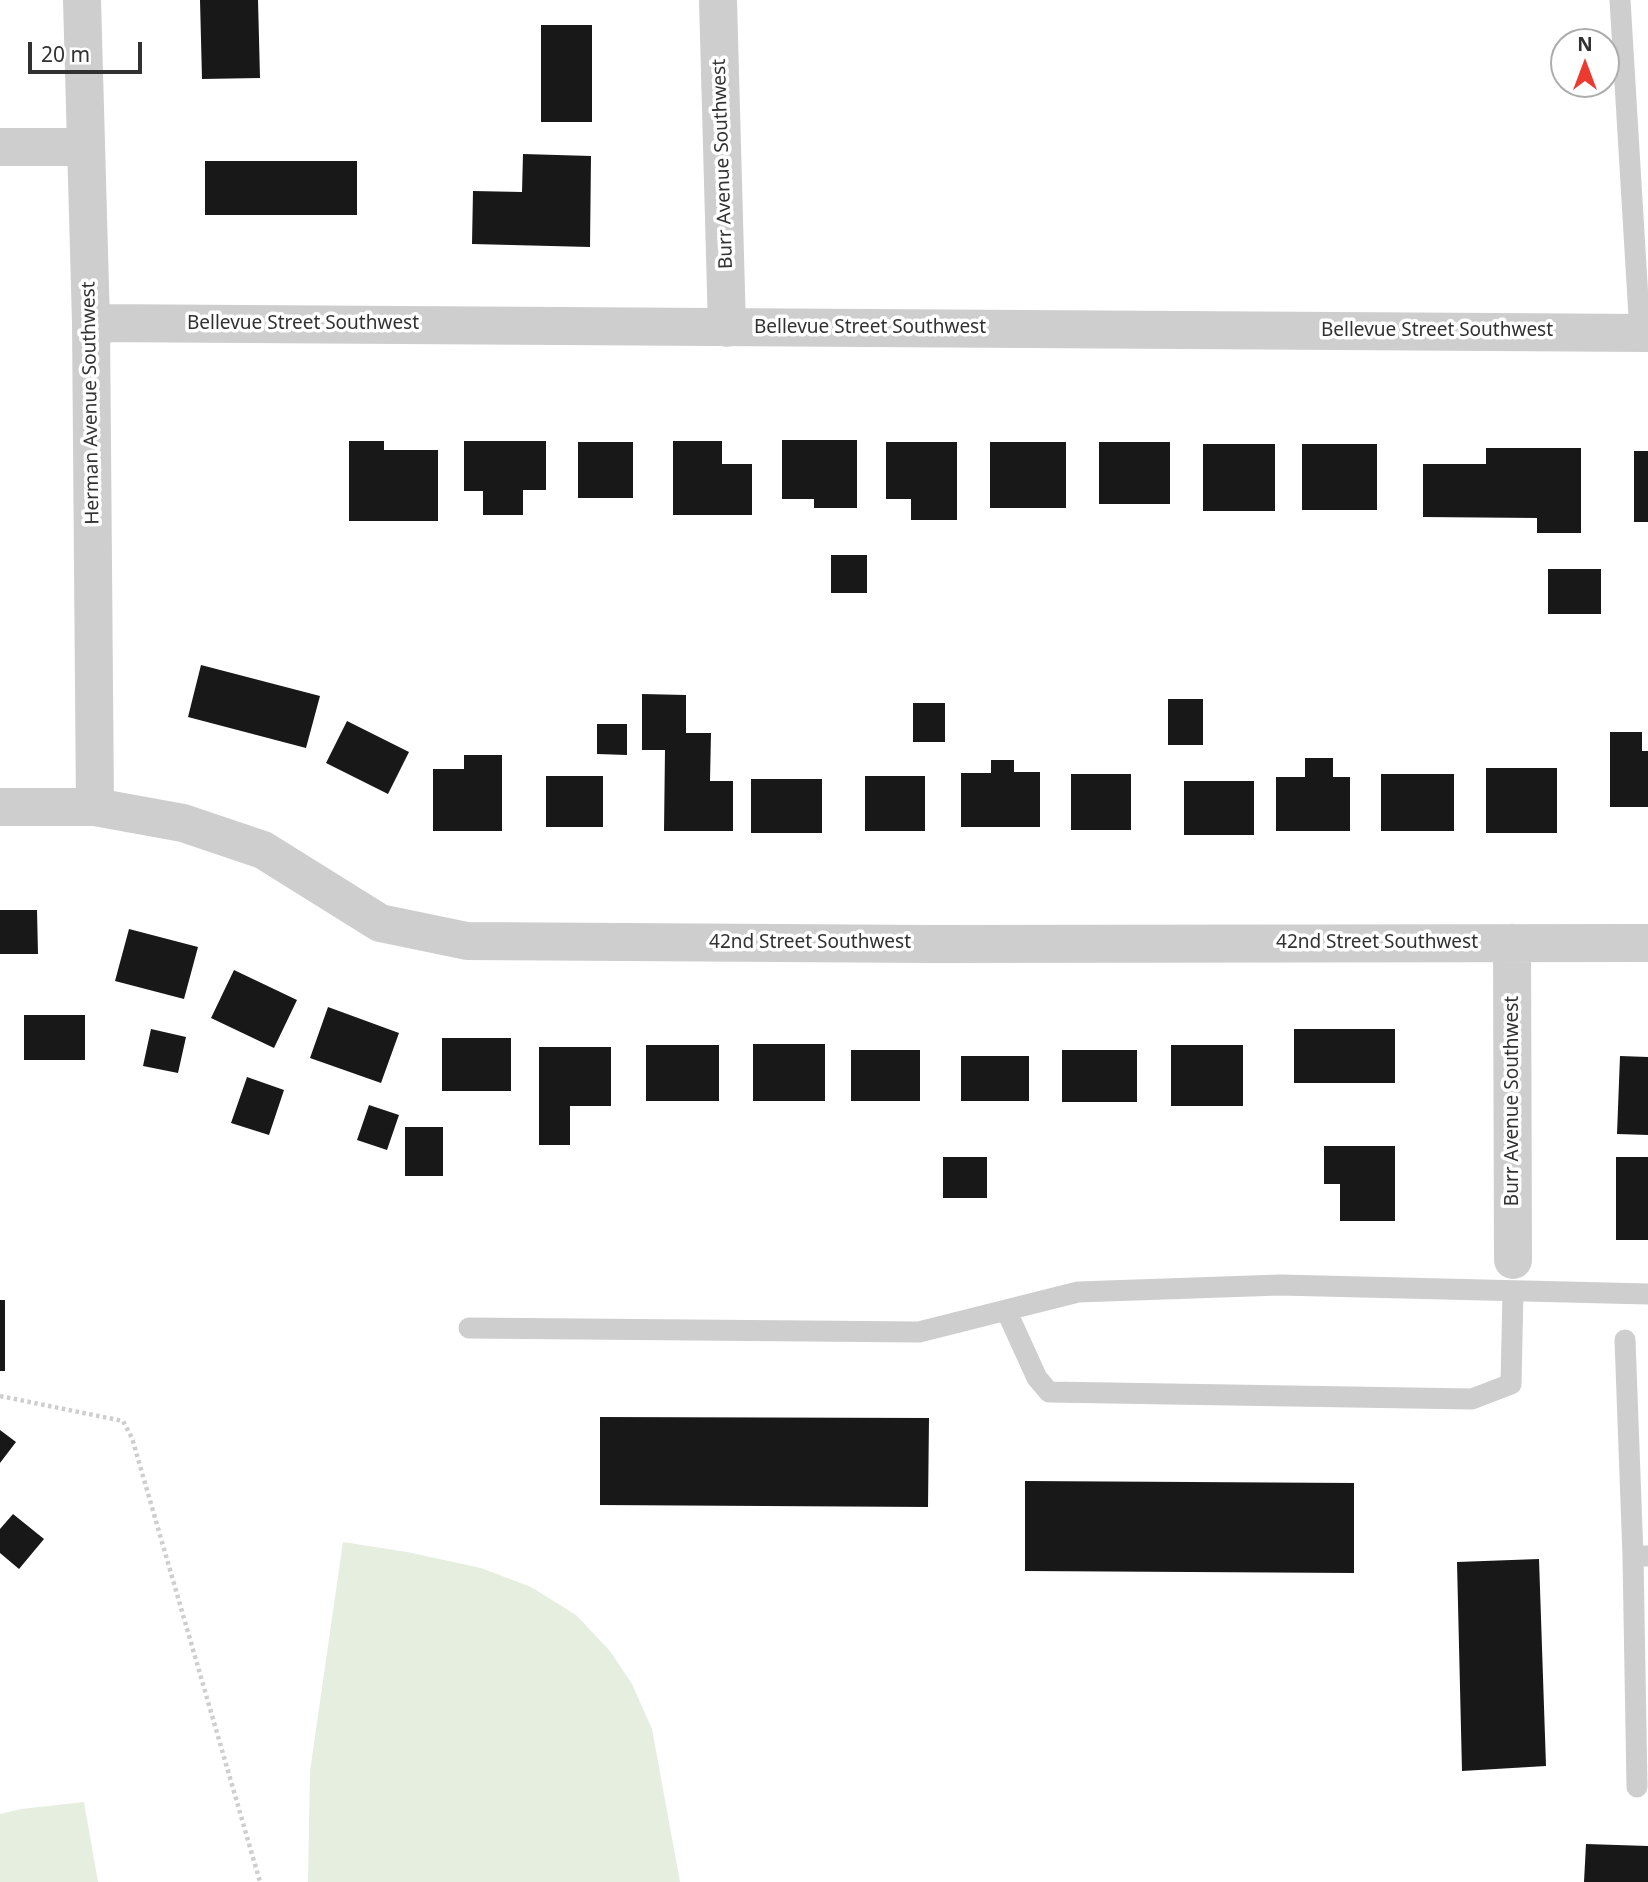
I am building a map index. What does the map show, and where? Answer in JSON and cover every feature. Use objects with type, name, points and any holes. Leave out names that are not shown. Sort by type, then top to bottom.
[{"type":"street","name":"Herman Avenue Southwest","points":[[82,0],[91,323],[95,807]]},
{"type":"street","name":"Burr Avenue Southwest","points":[[718,0],[727,328]]},
{"type":"street","points":[[0,147],[86,147]]},
{"type":"street","name":"Bellevue Street Southwest","points":[[91,323],[1644,333]]},
{"type":"street","name":"42nd Street Southwest","points":[[0,807],[95,807],[183,823],[263,850],[380,923],[467,941],[933,944],[1648,943]]},
{"type":"street","name":"Burr Avenue Southwest","points":[[1512,943],[1513,1275]]},
{"type":"lane","points":[[1620,0],[1644,333]]},
{"type":"lane","points":[[469,1328],[919,1332],[1078,1292],[1513,1275],[1648,1294]]},
{"type":"lane","points":[[1006,1310],[1037,1378],[1049,1392],[1472,1399],[1511,1384],[1513,1275]]},
{"type":"lane","points":[[1625,1340],[1641,1556],[1637,1787]]},
{"type":"path","points":[[0,1396],[123,1421],[132,1438],[260,1882]]},
{"type":"green space","points":[[343,1542],[481,1568],[531,1587],[576,1615],[610,1651],[632,1684],[652,1729],[680,1882],[308,1882],[310,1771]]},
{"type":"green space","points":[[84,1802],[98,1882],[0,1882],[0,1814]]},
{"type":"building","points":[[200,0],[258,0],[260,78],[202,79]]},
{"type":"building","points":[[541,25],[592,25],[592,122],[541,122]]},
{"type":"building","points":[[523,154],[591,156],[590,247],[472,244],[473,191],[522,192]]},
{"type":"building","points":[[205,161],[357,161],[357,215],[205,215]]},
{"type":"building","points":[[782,440],[857,440],[857,508],[814,508],[814,499],[782,499]]},
{"type":"building","points":[[349,441],[384,441],[384,450],[438,450],[438,521],[349,521]]},
{"type":"building","points":[[464,441],[546,441],[546,490],[523,490],[523,515],[483,515],[483,491],[464,491]]},
{"type":"building","points":[[673,441],[722,441],[722,464],[752,464],[752,515],[673,515]]},
{"type":"building","points":[[578,442],[633,442],[633,498],[578,498]]},
{"type":"building","points":[[886,442],[957,442],[957,520],[911,520],[911,499],[886,499]]},
{"type":"building","points":[[990,442],[1066,442],[1066,508],[990,508]]},
{"type":"building","points":[[1099,442],[1170,442],[1170,504],[1099,504]]},
{"type":"building","points":[[1203,444],[1275,444],[1275,511],[1203,511]]},
{"type":"building","points":[[1302,444],[1377,444],[1377,510],[1302,510]]},
{"type":"building","points":[[1486,448],[1581,448],[1581,533],[1537,533],[1537,518],[1423,517],[1423,464],[1486,464]]},
{"type":"building","points":[[1634,451],[1648,451],[1648,522],[1634,522]]},
{"type":"building","points":[[831,555],[867,555],[867,593],[831,593]]},
{"type":"building","points":[[1548,569],[1601,569],[1601,614],[1548,614]]},
{"type":"building","points":[[201,665],[320,696],[306,748],[188,717]]},
{"type":"building","points":[[642,694],[686,695],[686,733],[711,733],[710,781],[733,781],[733,831],[664,831],[665,750],[642,750]]},
{"type":"building","points":[[1168,699],[1203,699],[1203,745],[1168,745]]},
{"type":"building","points":[[913,703],[945,703],[945,742],[913,742]]},
{"type":"building","points":[[347,721],[409,752],[388,794],[326,763]]},
{"type":"building","points":[[597,724],[627,724],[627,755],[597,754]]},
{"type":"building","points":[[1610,732],[1642,732],[1642,751],[1648,751],[1648,807],[1610,807]]},
{"type":"building","points":[[464,755],[502,755],[502,831],[433,831],[433,769],[464,769]]},
{"type":"building","points":[[1305,758],[1333,758],[1333,777],[1350,777],[1350,831],[1276,831],[1276,777],[1305,777]]},
{"type":"building","points":[[991,760],[1014,760],[1014,772],[1040,772],[1040,827],[961,827],[961,773],[991,773]]},
{"type":"building","points":[[1486,768],[1557,768],[1557,833],[1486,833]]},
{"type":"building","points":[[1071,774],[1131,774],[1131,830],[1071,830]]},
{"type":"building","points":[[1381,774],[1454,774],[1454,831],[1381,831]]},
{"type":"building","points":[[546,776],[603,776],[603,827],[546,827]]},
{"type":"building","points":[[865,776],[925,776],[925,831],[865,831]]},
{"type":"building","points":[[751,779],[822,779],[822,833],[751,833]]},
{"type":"building","points":[[1184,781],[1254,781],[1254,835],[1184,835]]},
{"type":"building","points":[[0,910],[37,910],[38,954],[0,954]]},
{"type":"building","points":[[129,929],[198,947],[184,999],[115,981]]},
{"type":"building","points":[[234,970],[297,1000],[274,1048],[211,1018]]},
{"type":"building","points":[[328,1007],[399,1033],[381,1083],[310,1058]]},
{"type":"building","points":[[24,1015],[85,1015],[85,1060],[24,1060]]},
{"type":"building","points":[[151,1029],[186,1037],[178,1073],[143,1066]]},
{"type":"building","points":[[1294,1029],[1395,1029],[1395,1083],[1294,1083]]},
{"type":"building","points":[[442,1038],[511,1038],[511,1091],[442,1091]]},
{"type":"building","points":[[753,1044],[825,1044],[825,1101],[753,1101]]},
{"type":"building","points":[[646,1045],[719,1045],[719,1101],[646,1101]]},
{"type":"building","points":[[1171,1045],[1243,1045],[1243,1106],[1171,1106]]},
{"type":"building","points":[[539,1047],[611,1047],[611,1106],[570,1106],[570,1145],[539,1145]]},
{"type":"building","points":[[851,1050],[920,1050],[920,1101],[851,1101]]},
{"type":"building","points":[[1062,1050],[1137,1050],[1137,1102],[1062,1102]]},
{"type":"building","points":[[961,1056],[1029,1056],[1029,1101],[961,1101]]},
{"type":"building","points":[[1620,1056],[1648,1057],[1648,1135],[1617,1134]]},
{"type":"building","points":[[247,1077],[284,1090],[269,1135],[231,1123]]},
{"type":"building","points":[[369,1105],[399,1115],[387,1150],[357,1140]]},
{"type":"building","points":[[405,1127],[443,1127],[443,1176],[405,1176]]},
{"type":"building","points":[[1324,1146],[1395,1146],[1395,1221],[1340,1221],[1340,1184],[1324,1184]]},
{"type":"building","points":[[943,1157],[987,1157],[987,1198],[943,1198]]},
{"type":"building","points":[[1616,1157],[1648,1157],[1648,1240],[1616,1240]]},
{"type":"building","points":[[0,1300],[5,1300],[5,1371],[0,1371]]},
{"type":"building","points":[[600,1417],[929,1418],[928,1507],[600,1505]]},
{"type":"building","points":[[0,1430],[16,1442],[0,1463]]},
{"type":"building","points":[[1025,1481],[1354,1483],[1354,1573],[1025,1571]]},
{"type":"building","points":[[13,1514],[44,1539],[19,1569],[0,1553],[0,1529]]},
{"type":"building","points":[[1539,1559],[1546,1766],[1462,1771],[1457,1562]]},
{"type":"building","points":[[1586,1844],[1648,1846],[1648,1882],[1584,1882]]}]
